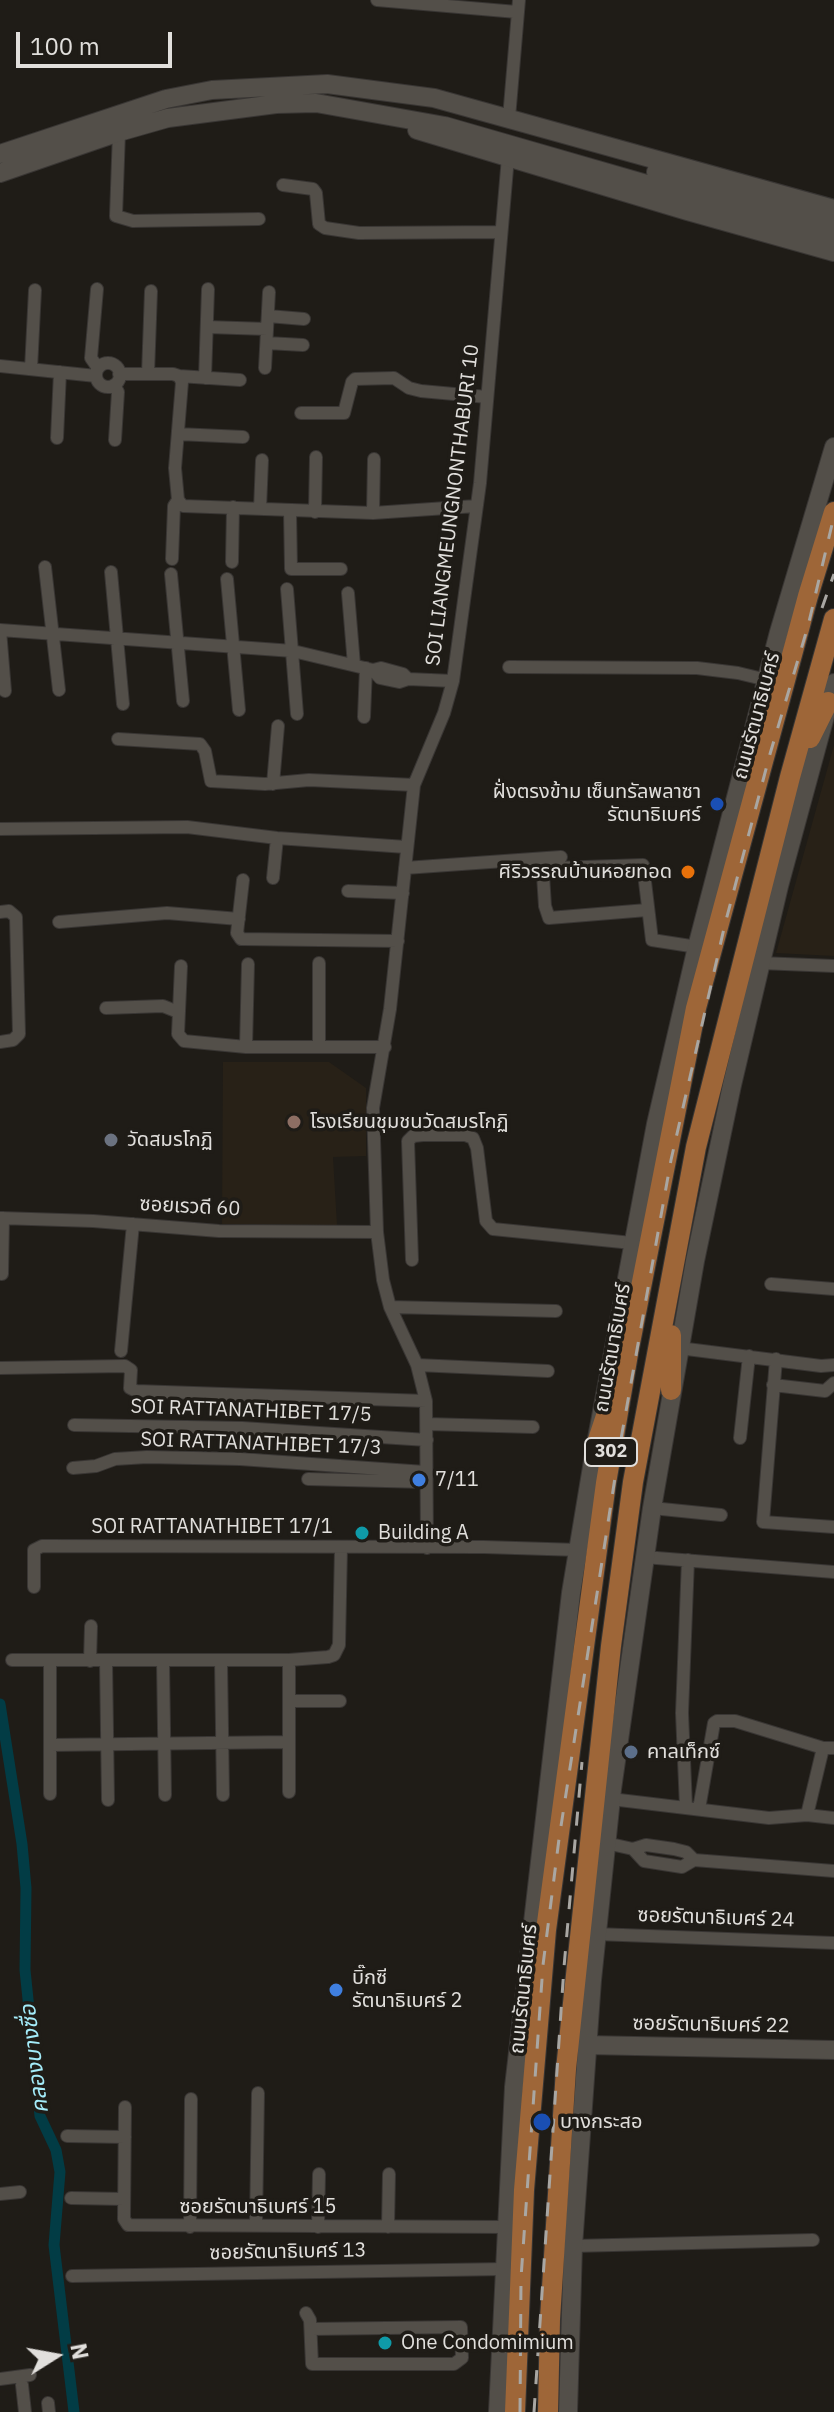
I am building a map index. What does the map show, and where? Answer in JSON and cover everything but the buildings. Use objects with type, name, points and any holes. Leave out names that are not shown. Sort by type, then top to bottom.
[{"type":"main road","points":[[0,154],[139,107],[212,90],[327,84],[434,98],[834,209]]},
{"type":"main road","points":[[371,88],[475,128],[834,238]]},
{"type":"main road","points":[[0,173],[168,118],[276,104],[316,103],[475,128],[834,223]]},
{"type":"main road","points":[[374,113],[432,136],[834,252]]},
{"type":"main road","name":"ถนนรัตนาธิเบศร์","points":[[498,2412],[514,2087],[571,1593],[595,1449],[656,1124],[697,947],[767,680],[834,447]]},
{"type":"main road","name":"ถนนรัตนาธิเบศร์","points":[[515,2412],[524,2190],[546,1930],[606,1483],[629,1348],[696,1008],[834,512]]},
{"type":"main road","name":"302","points":[[548,2412],[550,2319],[566,2069],[611,1646],[633,1482],[696,1147],[790,777],[834,619]]},
{"type":"main road","points":[[790,777],[831,692]]},
{"type":"main road","name":"302","points":[[568,2412],[573,2246],[586,2045],[611,1799],[644,1557],[671,1390],[712,1175],[760,963],[831,692]]},
{"type":"main road","points":[[696,1008],[716,875]]},
{"type":"main road","points":[[670,1291],[671,1390]]},
{"type":"main road","points":[[595,1449],[629,1348]]},
{"type":"main road","name":"ซอยรัตนาธิเบศร์ 22","points":[[586,2045],[834,2050]]},
{"type":"main road","points":[[560,2412],[569,2329]]},
{"type":"street","points":[[377,0],[518,6],[509,118]]},
{"type":"street","points":[[119,132],[116,216],[133,221],[259,219]]},
{"type":"street","name":"SOI LIANGMEUNGNONTHABURI 10","points":[[427,1548],[426,1401],[417,1365],[390,1307],[383,1280],[377,1232],[373,1108],[385,1047],[414,785],[444,713],[453,681],[476,506],[508,157]]},
{"type":"street","points":[[283,185],[313,189],[319,224],[325,228],[359,233],[500,232]]},
{"type":"street","points":[[97,289],[91,358],[103,386],[117,379],[148,374],[240,380]]},
{"type":"street","points":[[205,378],[208,289]]},
{"type":"street","points":[[31,369],[35,290]]},
{"type":"street","points":[[148,374],[151,291]]},
{"type":"street","points":[[265,368],[269,292]]},
{"type":"street","points":[[207,327],[304,319]]},
{"type":"street","points":[[267,343],[303,345]]},
{"type":"street","points":[[0,366],[60,372],[97,372],[108,363],[116,366],[115,440]]},
{"type":"street","points":[[57,438],[60,372]]},
{"type":"street","points":[[179,376],[182,382],[175,468],[178,500],[183,506],[373,513],[476,506]]},
{"type":"street","points":[[301,413],[344,413],[355,379],[394,378],[414,390],[487,397]]},
{"type":"street","points":[[178,434],[243,437]]},
{"type":"street","points":[[315,512],[316,457]]},
{"type":"street","points":[[373,513],[374,459]]},
{"type":"street","points":[[260,509],[262,460]]},
{"type":"street","points":[[172,559],[174,506],[178,500]]},
{"type":"street","points":[[232,562],[233,507]]},
{"type":"street","points":[[290,511],[291,569],[341,569]]},
{"type":"street","points":[[45,567],[59,690]]},
{"type":"street","points":[[111,572],[123,704]]},
{"type":"street","points":[[171,574],[183,701]]},
{"type":"street","points":[[227,579],[239,710]]},
{"type":"street","points":[[287,589],[297,714]]},
{"type":"street","points":[[348,593],[365,668],[364,717]]},
{"type":"street","points":[[5,691],[0,630],[293,651],[365,668],[380,678],[399,682],[408,679],[453,681]]},
{"type":"street","points":[[509,667],[697,668],[767,680]]},
{"type":"street","points":[[273,784],[278,726]]},
{"type":"street","points":[[118,739],[200,744],[205,751],[211,781],[273,784],[309,780],[414,785]]},
{"type":"street","points":[[0,829],[187,827],[277,838],[406,847]]},
{"type":"street","points":[[273,878],[277,838]]},
{"type":"street","points":[[405,868],[561,857]]},
{"type":"street","points":[[647,910],[549,918],[545,906],[544,872],[556,868],[643,865],[652,940],[697,947]]},
{"type":"street","points":[[243,880],[237,933],[241,939],[398,941]]},
{"type":"street","points":[[348,891],[403,893]]},
{"type":"street","points":[[0,912],[9,911],[16,917],[19,1034],[13,1040],[0,1042]]},
{"type":"street","points":[[59,922],[167,913],[239,919]]},
{"type":"street","points":[[319,963],[319,1047]]},
{"type":"street","points":[[760,963],[834,966]]},
{"type":"street","points":[[246,1047],[248,964]]},
{"type":"street","points":[[181,966],[178,1034],[182,1040],[246,1047],[385,1047]]},
{"type":"street","points":[[106,1008],[163,1006],[178,1012]]},
{"type":"street","points":[[412,1260],[408,1141],[413,1136],[423,1135],[465,1135],[473,1138],[477,1148],[486,1221],[493,1229],[632,1243]]},
{"type":"street","points":[[1,1266],[2,1218]]},
{"type":"street","name":"ซอยเรวดี 60","points":[[2,1218],[219,1231],[377,1232]]},
{"type":"street","points":[[121,1351],[133,1224]]},
{"type":"street","points":[[771,1284],[834,1289]]},
{"type":"street","points":[[390,1307],[556,1311]]},
{"type":"street","points":[[679,1348],[821,1366],[834,1365]]},
{"type":"street","points":[[740,1438],[749,1356]]},
{"type":"street","points":[[776,1359],[763,1522],[834,1527]]},
{"type":"street","points":[[417,1365],[548,1371]]},
{"type":"street","points":[[0,1368],[125,1366],[131,1370],[130,1387],[136,1391],[426,1401]]},
{"type":"street","points":[[773,1385],[825,1391],[834,1383]]},
{"type":"street","points":[[427,1424],[533,1427]]},
{"type":"street","name":"SOI RATTANATHIBET 17/5","points":[[74,1425],[242,1428],[427,1440]]},
{"type":"street","name":"SOI RATTANATHIBET 17/3","points":[[73,1468],[96,1466],[115,1459],[147,1457],[240,1459],[425,1477]]},
{"type":"street","points":[[308,1479],[425,1477]]},
{"type":"street","points":[[652,1508],[721,1515]]},
{"type":"street","name":"SOI RATTANATHIBET 17/1","points":[[34,1587],[34,1550],[42,1546],[579,1550]]},
{"type":"street","points":[[12,1660],[289,1660],[334,1655],[339,1645],[341,1548]]},
{"type":"street","points":[[644,1557],[834,1572]]},
{"type":"street","points":[[688,1560],[682,1713],[693,1808]]},
{"type":"street","points":[[90,1661],[91,1626]]},
{"type":"street","points":[[289,1660],[289,1792]]},
{"type":"street","points":[[50,1661],[50,1794]]},
{"type":"street","points":[[106,1661],[108,1800]]},
{"type":"street","points":[[163,1661],[165,1795]]},
{"type":"street","points":[[221,1661],[223,1795]]},
{"type":"street","points":[[289,1701],[340,1701]]},
{"type":"street","points":[[693,1808],[714,1723],[735,1721],[828,1748],[807,1815]]},
{"type":"street","points":[[50,1745],[289,1742]]},
{"type":"street","points":[[611,1799],[769,1818],[807,1815],[834,1818]]},
{"type":"street","points":[[606,1843],[633,1849],[646,1845],[674,1849],[686,1852],[694,1860],[834,1871]]},
{"type":"street","name":"ซอยรัตนาธิเบศร์ 24","points":[[596,1934],[834,1943]]},
{"type":"street","points":[[256,2225],[258,2093]]},
{"type":"street","points":[[190,2227],[191,2099]]},
{"type":"street","points":[[71,2198],[124,2199],[125,2107]]},
{"type":"street","points":[[67,2136],[125,2137]]},
{"type":"street","points":[[318,2227],[319,2174]]},
{"type":"street","points":[[388,2227],[389,2174]]},
{"type":"street","points":[[0,2194],[20,2192]]},
{"type":"street","name":"ซอยรัตนาธิเบศร์ 15","points":[[124,2199],[124,2219],[128,2225],[507,2227]]},
{"type":"street","points":[[573,2246],[813,2240]]},
{"type":"street","name":"ซอยรัตนาธิเบศร์ 13","points":[[72,2276],[505,2269]]},
{"type":"street","points":[[306,2313],[310,2320],[312,2364],[454,2364],[462,2358],[461,2327],[311,2329]]},
{"type":"street","points":[[0,2379],[26,2380],[25,2412]]},
{"type":"shaded area","points":[[834,745],[834,956],[776,953]]},
{"type":"shaded area","name":"โรงเรียนชุมชนวัดสมรโกฏิ","points":[[223,1062],[329,1062],[366,1088],[366,1156],[333,1157],[337,1225],[222,1224]]},
{"type":"waterway","name":"คลองบางซื่อ","points":[[0,1704],[22,1844],[26,1888],[25,1970],[40,2116],[56,2150],[60,2172],[54,2245],[74,2412]]},
{"type":"railway","points":[[520,2412],[521,2278],[543,1965],[559,1839],[621,1439],[671,1160],[725,924],[808,626],[834,516]]},
{"type":"railway","points":[[822,608],[834,574]]},
{"type":"railway","points":[[534,2412],[564,1967],[582,1762]]},
{"type":"place","name":"ฝั่งตรงข้าม เซ็นทรัลพลาซา รัตนาธิเบศร์","points":[[717,804]]},
{"type":"place","name":"ศิริวรรณบ้านหอยทอด","points":[[688,872]]},
{"type":"place","name":"โรงเรียนชุมชนวัดสมรโกฏิ","points":[[294,1122]]},
{"type":"place","name":"วัดสมรโกฏิ","points":[[111,1140]]},
{"type":"place","name":"7/11","points":[[419,1480]]},
{"type":"place","name":"Building A","points":[[362,1533]]},
{"type":"place","name":"คาลเท็กซ์","points":[[631,1752]]},
{"type":"place","name":"บิ๊กซี รัตนาธิเบศร์ 2","points":[[336,1990]]},
{"type":"place","name":"บางกระสอ","points":[[542,2122]]},
{"type":"place","name":"One Condomimium","points":[[385,2343]]}]
